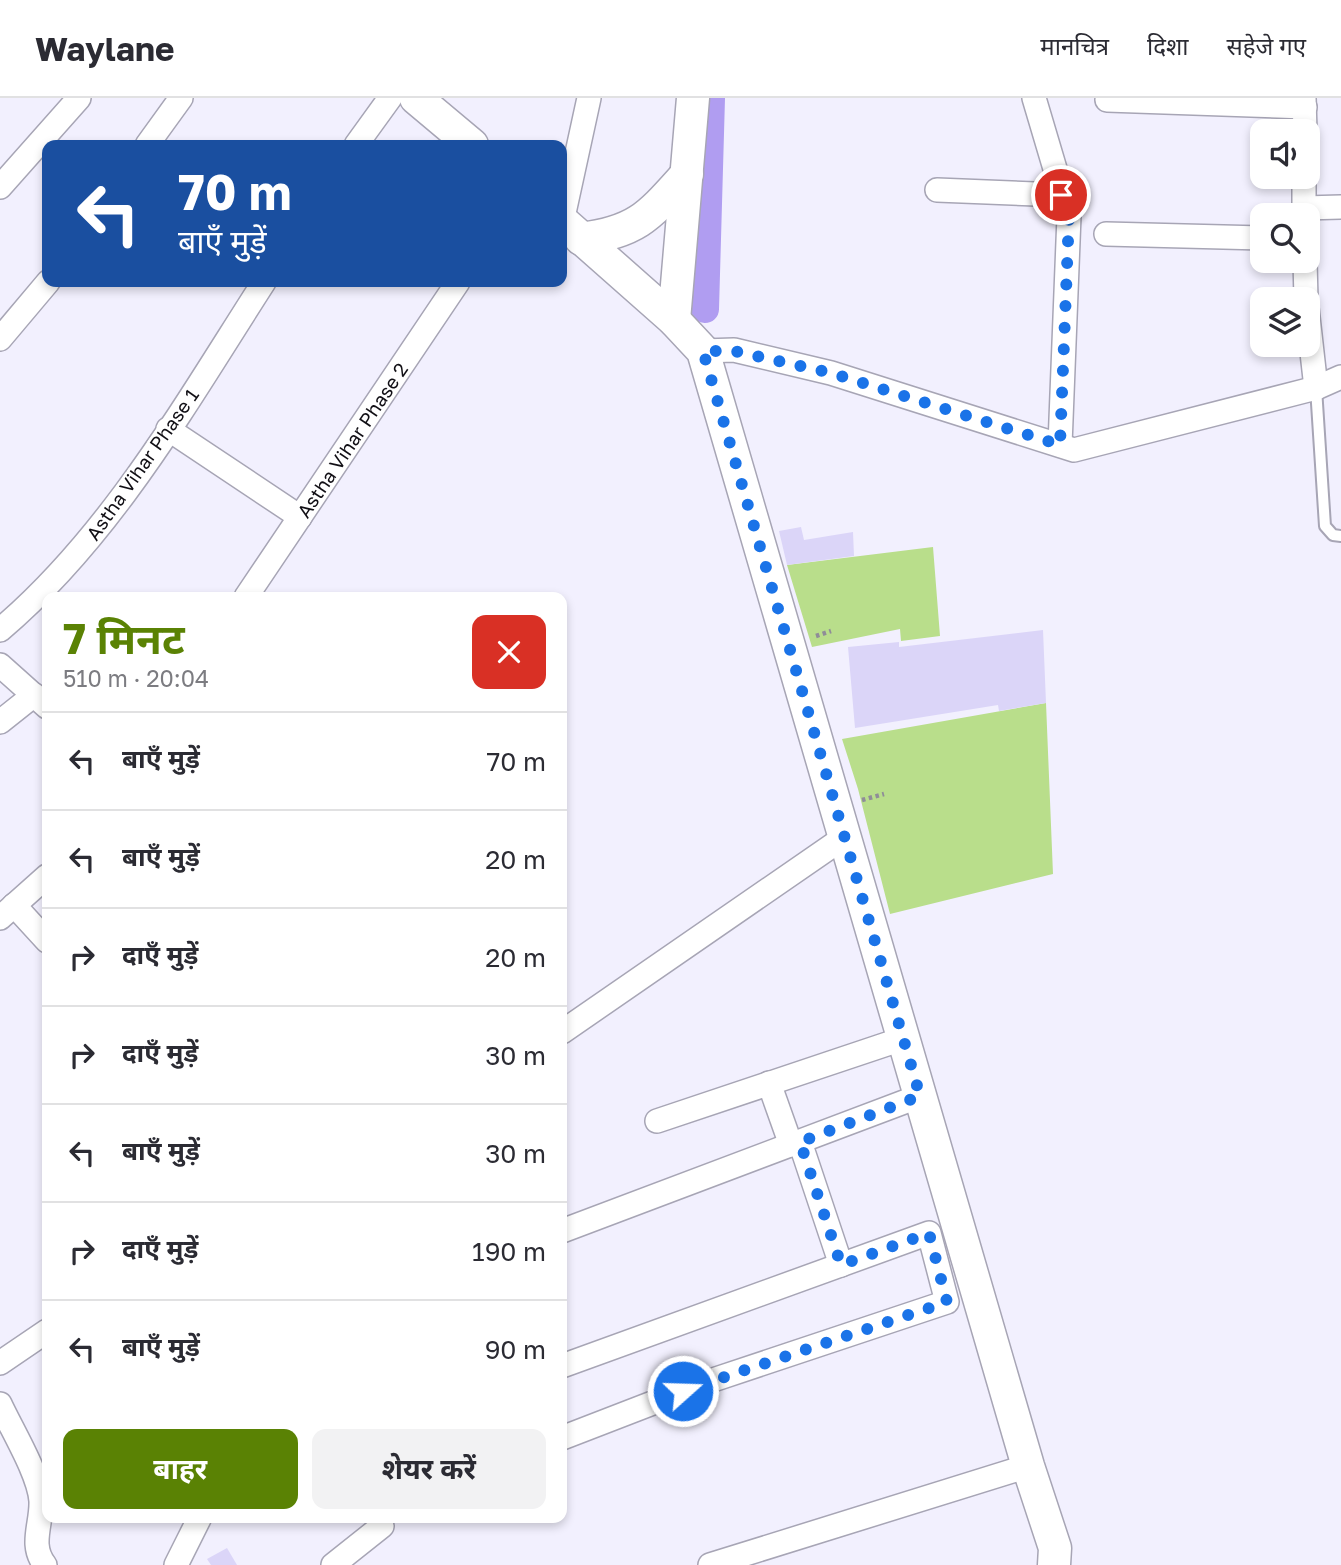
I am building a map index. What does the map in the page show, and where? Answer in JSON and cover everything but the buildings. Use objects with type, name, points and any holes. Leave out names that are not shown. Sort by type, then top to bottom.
[{"type":"main road","points":[[416,98],[466,140]]},
{"type":"main road","points":[[674,320],[693,98]]},
{"type":"main road","points":[[568,227],[613,235],[635,225],[687,174]]},
{"type":"main road","points":[[568,227],[674,320],[703,351],[752,528],[846,836],[902,1039],[1028,1466],[1055,1548],[1054,1565]]},
{"type":"street","points":[[0,187],[79,98]]},
{"type":"street","points":[[151,140],[181,98]]},
{"type":"street","points":[[360,140],[390,98]]},
{"type":"street","points":[[568,227],[589,98]]},
{"type":"street","points":[[1034,98],[1069,216],[1060,445]]},
{"type":"street","points":[[1107,100],[1305,102]]},
{"type":"street","points":[[937,190],[1061,195]]},
{"type":"street","points":[[1320,210],[1341,207]]},
{"type":"street","points":[[1106,234],[1250,238]]},
{"type":"street","points":[[0,340],[44,287]]},
{"type":"street","name":"Astha Vihar Phase 1","points":[[42,592],[88,542],[168,429],[261,287]]},
{"type":"street","name":"Astha Vihar Phase 2","points":[[249,592],[455,287]]},
{"type":"street","points":[[703,351],[734,351],[831,373],[1073,450],[1316,388],[1341,377]]},
{"type":"street","points":[[1313,357],[1316,388]]},
{"type":"street","points":[[168,429],[300,517]]},
{"type":"street","name":"Astha Vihar Phase 1","points":[[0,630],[42,592]]},
{"type":"street","points":[[0,665],[41,701],[0,722]]},
{"type":"street","points":[[567,1029],[846,836]]},
{"type":"street","points":[[42,880],[7,911],[42,937]]},
{"type":"street","points":[[657,1121],[902,1039]]},
{"type":"street","points":[[769,1083],[795,1143],[841,1265]]},
{"type":"street","points":[[567,1229],[920,1096]]},
{"type":"street","points":[[567,1364],[929,1233],[947,1302],[707,1382],[567,1436]]},
{"type":"street","points":[[0,1363],[42,1334]]},
{"type":"street","points":[[0,1405],[5,1429],[37,1483],[41,1502],[36,1530],[37,1556],[43,1564]]},
{"type":"street","points":[[710,1565],[1028,1466]]},
{"type":"street","points":[[176,1565],[197,1523]]},
{"type":"street","points":[[333,1565],[382,1523]]},
{"type":"lane","points":[[1316,388],[1325,526],[1333,535],[1341,537]]},
{"type":"green space","points":[[933,547],[940,636],[901,641],[900,629],[812,647],[787,565]]},
{"type":"green space","points":[[1046,703],[1053,874],[890,914],[858,789],[842,739]]},
{"type":"waterway","points":[[705,309],[711,98]]},
{"type":"route","points":[[683,1391],[947,1302],[929,1233],[841,1265],[800,1142],[920,1096],[846,836],[752,528],[703,351],[734,351],[831,373],[1060,445],[1069,216],[1061,195]]}]
